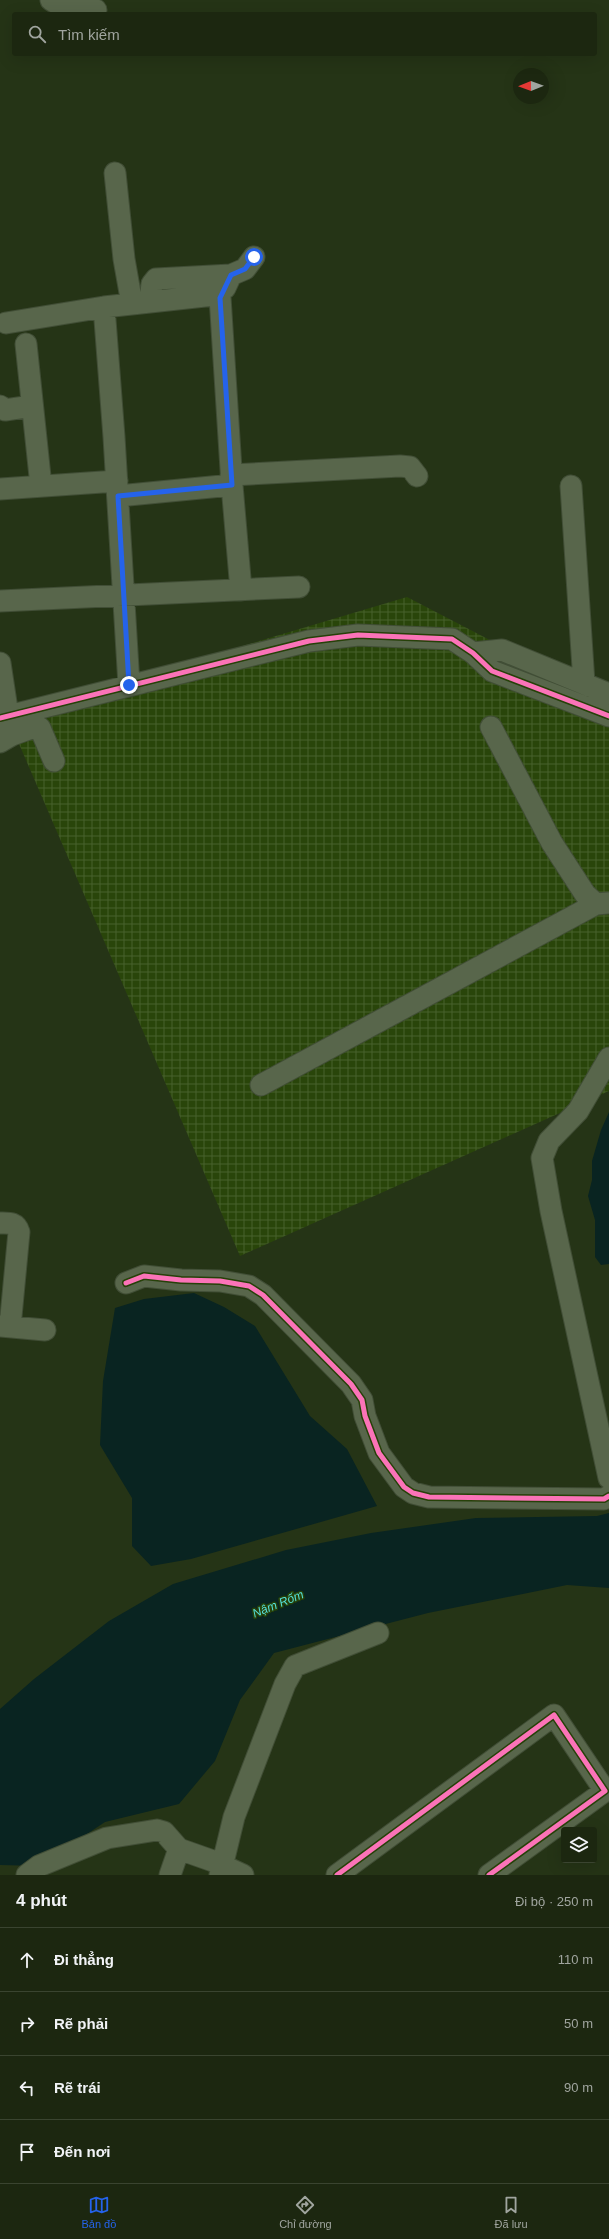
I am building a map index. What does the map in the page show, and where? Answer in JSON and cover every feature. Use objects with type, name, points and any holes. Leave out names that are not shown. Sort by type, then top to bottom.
[{"type":"street","points":[[51,0],[65,9],[96,10]]},
{"type":"street","points":[[115,173],[124,259],[141,303]]},
{"type":"street","points":[[141,303],[156,279],[231,275],[245,269],[254,257]]},
{"type":"street","points":[[231,275],[220,298],[241,590]]},
{"type":"street","points":[[6,323],[104,307],[214,295],[220,298]]},
{"type":"street","points":[[104,307],[118,488],[129,685]]},
{"type":"street","points":[[26,344],[41,486]]},
{"type":"street","points":[[0,406],[4,410],[32,406]]},
{"type":"street","points":[[0,503],[9,488],[41,486],[118,488],[400,466],[410,467],[417,476]]},
{"type":"street","points":[[570,486],[584,683]]},
{"type":"street","points":[[0,601],[299,587]]},
{"type":"street","points":[[5,728],[129,685],[309,641],[358,635],[452,639],[473,652],[492,671],[609,716]]},
{"type":"street","points":[[473,652],[502,650],[609,694]]},
{"type":"street","points":[[0,663],[5,728]]},
{"type":"street","points":[[5,728],[27,729],[37,726],[40,728],[54,761]]},
{"type":"street","points":[[491,727],[552,843],[585,894],[603,903]]},
{"type":"street","points":[[261,1085],[603,903]]},
{"type":"street","points":[[609,1058],[578,1111],[549,1141],[542,1158],[553,1218],[609,1478]]},
{"type":"street","points":[[0,1223],[12,1223],[19,1232],[5,1326],[46,1330]]},
{"type":"street","points":[[126,1283],[144,1276],[181,1280],[220,1281],[249,1286],[263,1295],[351,1384],[362,1400],[365,1416],[379,1453],[404,1486],[414,1493],[429,1497],[604,1499],[609,1496]]},
{"type":"street","points":[[218,1867],[234,1817],[267,1727],[285,1684],[295,1666],[378,1633]]},
{"type":"street","points":[[337,1875],[554,1715],[605,1790],[489,1875]]},
{"type":"street","points":[[27,1875],[39,1866],[107,1838],[121,1834],[157,1830],[164,1832],[184,1851],[218,1867],[243,1875]]},
{"type":"street","points":[[170,1875],[184,1851]]},
{"type":"shaded area","points":[[407,597],[609,702],[609,1091],[240,1256],[7,716]]},
{"type":"water","points":[[609,1112],[609,1264],[601,1265],[595,1257],[595,1220],[588,1196],[592,1180],[592,1161],[601,1130]]},
{"type":"water","points":[[194,1293],[224,1307],[255,1326],[310,1416],[347,1449],[377,1506],[191,1559],[151,1566],[132,1546],[132,1498],[100,1445],[103,1381],[115,1308],[144,1299]]},
{"type":"water","name":"Nậm Rốm","points":[[609,1513],[609,1588],[567,1585],[428,1613],[274,1653],[240,1700],[215,1761],[179,1804],[105,1822],[39,1866],[0,1865],[0,1709],[34,1679],[109,1621],[173,1584],[286,1550],[371,1533],[476,1518],[597,1516]]},
{"type":"cycle path","points":[[0,718],[309,641],[358,635],[452,639],[473,653],[492,671],[609,716]]},
{"type":"cycle path","points":[[126,1283],[144,1276],[181,1280],[220,1281],[249,1286],[263,1295],[351,1384],[362,1400],[365,1416],[379,1453],[404,1487],[413,1493],[429,1497],[604,1499],[609,1496]]},
{"type":"cycle path","points":[[337,1875],[554,1715],[605,1791],[489,1875]]},
{"type":"route","points":[[129,685],[118,496],[232,485],[220,298],[231,275],[245,269],[254,257]]}]
